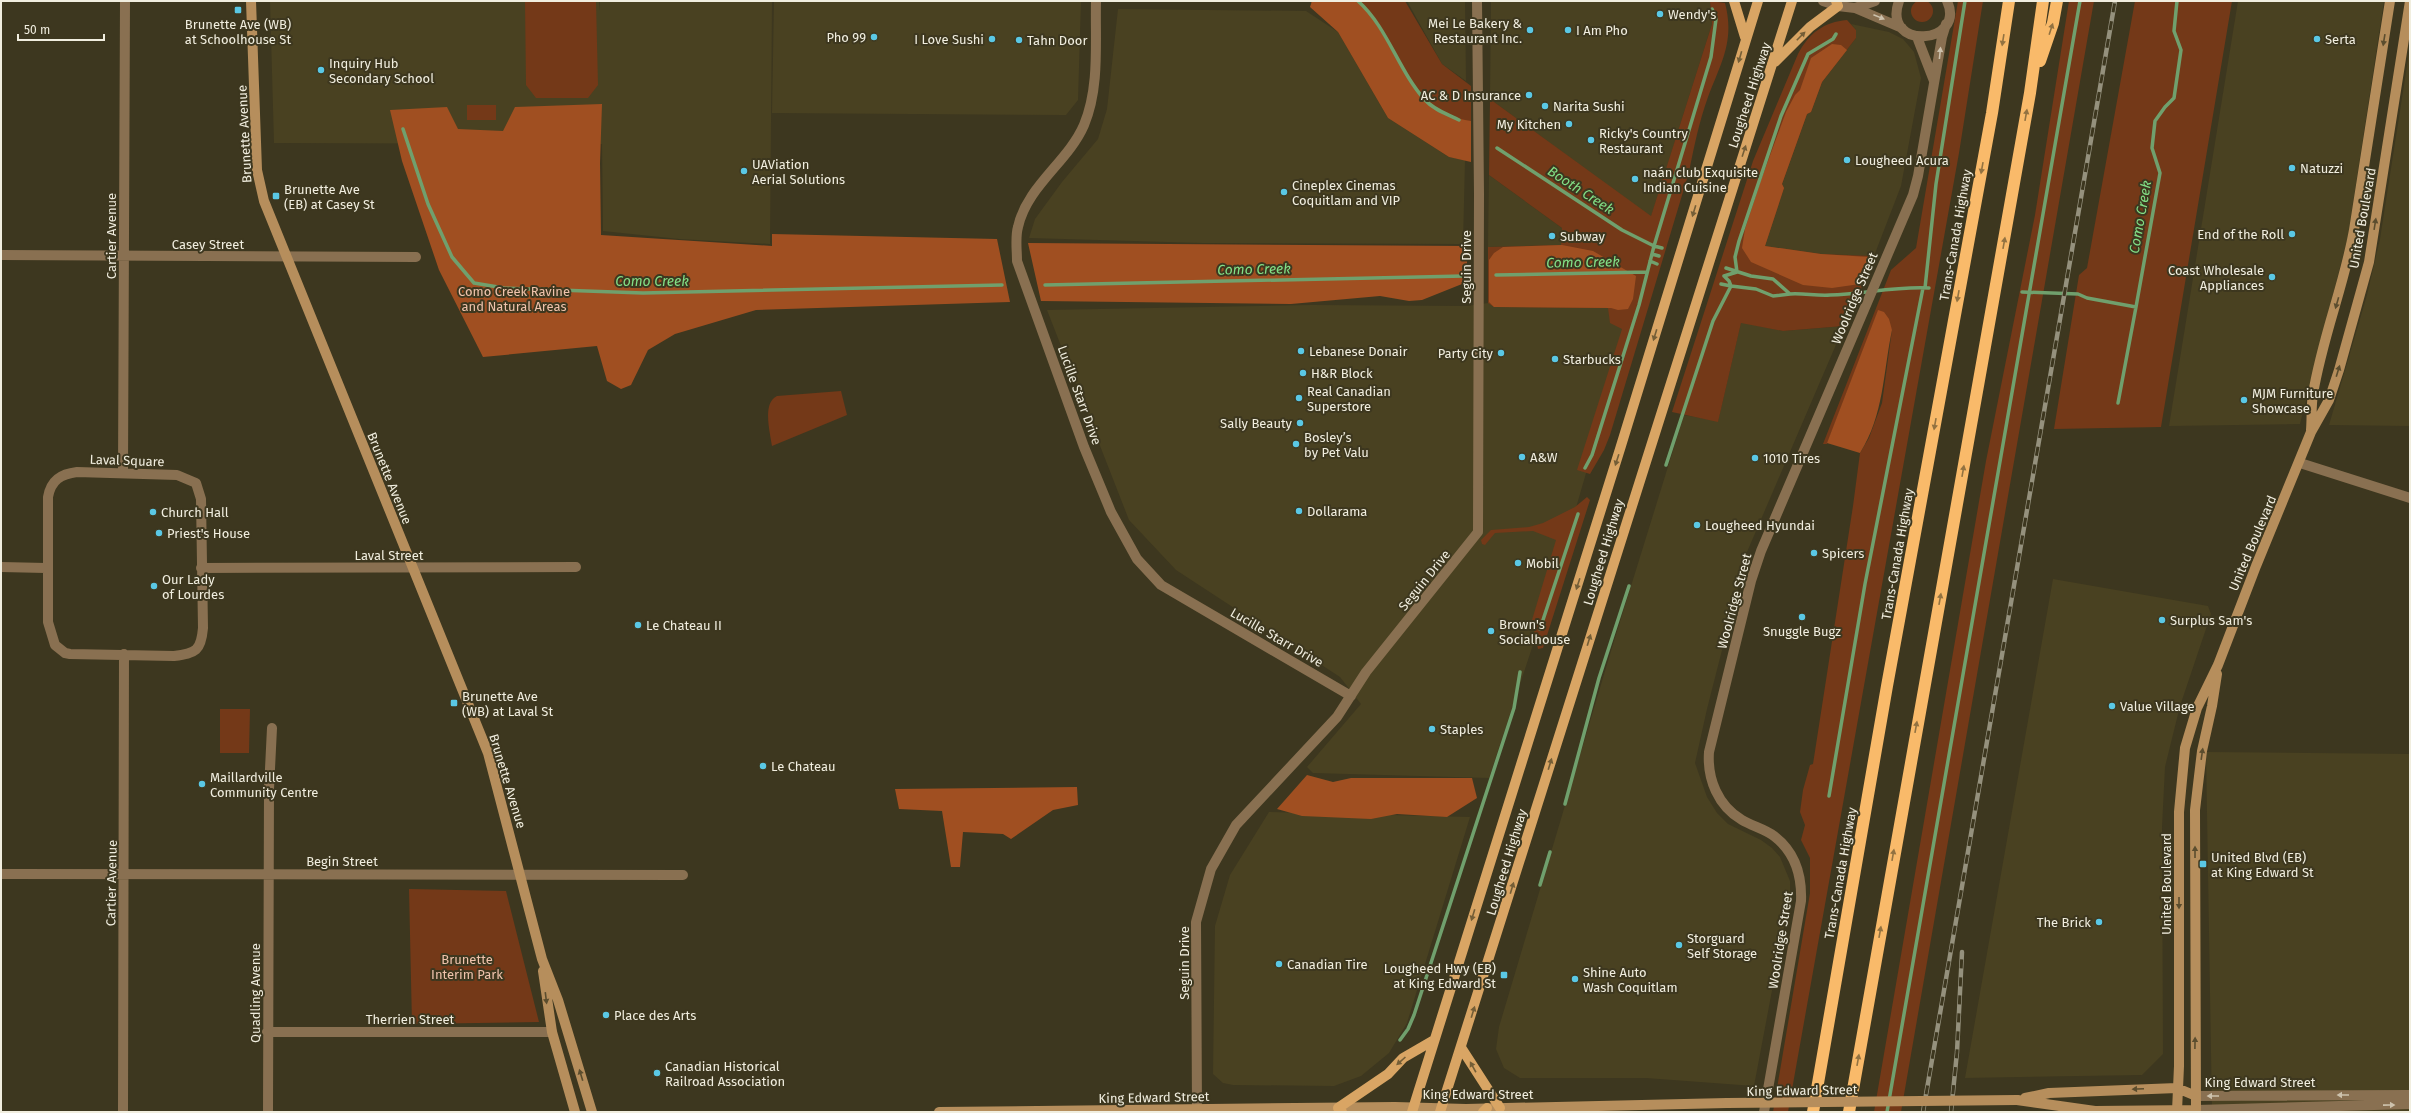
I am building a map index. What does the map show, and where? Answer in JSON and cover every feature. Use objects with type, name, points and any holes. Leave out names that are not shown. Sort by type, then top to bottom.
[{"type":"highway","name":"Trans-Canada Highway","points":[[1813,1112],[1887,686],[1992,113],[2009,1]]},
{"type":"highway","points":[[1849,1112],[2030,93],[2043,1]]},
{"type":"highway","points":[[2030,93],[2053,22],[2057,1]]},
{"type":"main road","name":"Brunette Avenue","points":[[251,1],[258,179],[267,211],[488,753],[542,959],[552,1032],[575,1112]]},
{"type":"main road","points":[[1734,1],[1745,37]]},
{"type":"main road","name":"Lougheed Highway","points":[[1412,1110],[1630,419],[1745,37],[1758,1]]},
{"type":"main road","name":"Lougheed Highway","points":[[1441,1110],[1462,1049],[1707,264],[1774,63],[1792,1]]},
{"type":"main road","name":"United Boulevard","points":[[2311,432],[2313,395],[2326,339],[2348,266],[2390,1]]},
{"type":"main road","name":"United Boulevard","points":[[2176,1111],[2179,812],[2185,748],[2197,708],[2218,665],[2256,566],[2300,463],[2311,432],[2329,400],[2366,273],[2410,1]]},
{"type":"main road","points":[[1774,63],[1810,27],[1837,4]]},
{"type":"main road","name":"United Boulevard","points":[[2196,1110],[2195,810],[2202,751],[2212,706],[2218,665]]},
{"type":"main road","name":"Brunette Avenue","points":[[542,959],[558,1000],[592,1112]]},
{"type":"main road","points":[[1340,1110],[1388,1074],[1403,1058],[1434,1040]]},
{"type":"main road","points":[[1462,1049],[1500,1108]]},
{"type":"main road","name":"King Edward Street","points":[[2017,1100],[2049,1093],[2177,1088],[2196,1096]]},
{"type":"main road","name":"King Edward Street","points":[[939,1112],[1197,1109],[1485,1110],[1500,1108],[1727,1103],[2017,1100],[2095,1111],[2196,1110]]},
{"type":"street","name":"Cartier Avenue","points":[[123,472],[126,1]]},
{"type":"street","name":"Lucille Starr Drive","points":[[1096,1],[1094,79],[1089,113],[1075,140],[1030,197],[1018,227],[1017,242],[1017,261],[1084,447],[1111,512],[1133,552],[1161,585],[1351,696]]},
{"type":"street","name":"Seguin Drive","points":[[1197,1109],[1196,922],[1212,869],[1236,825],[1257,800],[1337,718],[1366,672],[1478,532],[1479,194],[1477,1]]},
{"type":"street","points":[[1823,1],[1855,8],[1902,28],[1916,37],[1934,83]]},
{"type":"street","points":[[1855,8],[1875,1]]},
{"type":"street","points":[[1899,1],[1896,14],[1902,28]]},
{"type":"street","name":"Woolridge Street","points":[[1764,1112],[1801,901],[1800,880],[1793,859],[1780,842],[1767,832],[1740,820],[1720,799],[1710,775],[1709,752],[1761,551],[1916,186],[1942,36],[1949,11],[1947,1]]},
{"type":"street","points":[[1916,37],[1934,36],[1946,24]]},
{"type":"street","name":"Casey Street","points":[[1,255],[124,257],[416,257]]},
{"type":"street","points":[[2300,463],[2410,498]]},
{"type":"street","name":"Laval Square","points":[[123,472],[177,475],[196,483],[201,499],[203,628],[202,640],[196,650],[190,654],[174,656],[70,654],[65,653],[55,645],[48,622],[46,568],[48,497],[54,481],[59,477],[71,473],[123,472]]},
{"type":"street","points":[[1,567],[46,568]]},
{"type":"street","name":"Laval Street","points":[[201,568],[576,567]]},
{"type":"street","name":"Cartier Avenue","points":[[123,1112],[124,654]]},
{"type":"street","name":"Quadling Avenue","points":[[268,1112],[267,1032],[272,728]]},
{"type":"street","name":"Begin Street","points":[[1,874],[520,874],[682,876]]},
{"type":"street","name":"Therrien Street","points":[[267,1032],[552,1032]]},
{"type":"street","name":"King Edward Street","points":[[2196,1096],[2410,1095]]},
{"type":"street","name":"King Edward Street","points":[[2196,1110],[2410,1104]]},
{"type":"shaded area","points":[[270,1],[599,1],[600,11],[600,1],[772,1],[770,244],[679,239],[603,231],[602,144],[274,143]]},
{"type":"shaded area","points":[[774,1],[1081,1],[1078,100],[1066,115],[772,113]]},
{"type":"shaded area","points":[[1407,1],[1465,1],[1466,81],[1442,64]]},
{"type":"shaded area","points":[[1491,1],[1710,1],[1712,24],[1651,217],[1490,99]]},
{"type":"shaded area","points":[[2238,1],[2384,1],[2348,236],[2300,424],[2169,426]]},
{"type":"shaded area","points":[[1118,9],[1306,11],[1338,32],[1388,118],[1449,157],[1465,160],[1463,244],[1202,243],[1029,238],[1035,219],[1062,182],[1098,139],[1107,109]]},
{"type":"shaded area","points":[[1851,24],[1889,32],[1903,39],[1914,52],[1921,78],[1901,186],[1874,256],[1821,254],[1764,246],[1784,188],[1782,184],[1807,114],[1811,112],[1822,82],[1856,38],[1856,30]]},
{"type":"shaded area","points":[[2410,47],[2410,426],[2329,425],[2367,295],[2380,239]]},
{"type":"shaded area","points":[[1489,175],[1562,228],[1562,245],[1488,247]]},
{"type":"shaded area","points":[[1488,303],[1635,304],[1560,563],[1489,778],[1313,773],[1307,767],[1361,704],[1340,677],[1176,570],[1129,520],[1047,310],[1312,305],[1467,306]]},
{"type":"shaded area","points":[[1741,322],[1783,331],[1844,326],[1747,552],[1707,709],[1695,763],[1707,797],[1717,813],[1728,824],[1761,840],[1772,848],[1780,857],[1790,881],[1790,895],[1754,1086],[1646,1078],[1520,1078],[1504,1068],[1496,1049],[1499,1027],[1614,641],[1684,415],[1718,421]]},
{"type":"shaded area","points":[[2053,579],[2208,606],[2211,614],[2180,706],[2165,767],[2162,827],[2163,1054],[2142,1075],[1965,1078]]},
{"type":"shaded area","points":[[2206,752],[2410,754],[2410,1112],[2212,1112]]},
{"type":"shaded area","points":[[1269,812],[1470,817],[1407,1023],[1389,1053],[1361,1076],[1334,1086],[1233,1085],[1223,1083],[1213,1074],[1215,926],[1230,875]]},
{"type":"green space","points":[[1922,0],[1930,3],[1933,11],[1930,19],[1922,22],[1914,19],[1911,11],[1914,3]]},
{"type":"green space","points":[[525,1],[596,1],[598,85],[588,98],[536,98],[526,85]]},
{"type":"green space","points":[[1309,1],[1405,1],[1442,64],[1471,86],[1471,162],[1394,107],[1349,27]]},
{"type":"green space","points":[[1312,1],[1358,1],[1371,17],[1418,90],[1433,104],[1450,115],[1471,121],[1471,162],[1449,157],[1388,118],[1338,32],[1310,7]]},
{"type":"green space","points":[[1710,1],[1725,3],[1728,17],[1728,29],[1725,52],[1702,116],[1689,172],[1610,435],[1604,450],[1590,474],[1577,470],[1622,329],[1610,323],[1608,308],[1494,307],[1488,303],[1488,247],[1561,245],[1562,228],[1489,175],[1490,99],[1651,216],[1712,24]]},
{"type":"green space","points":[[1958,1],[1983,1],[1959,153],[1788,1112],[1773,1112],[1810,893],[1810,858],[1801,840],[1805,825],[1800,812],[1803,790],[1810,765],[1813,764],[1860,453],[1869,438],[1882,403],[1892,330],[1878,311],[1827,444],[1823,444],[1891,270],[1916,248]]},
{"type":"green space","points":[[2069,1],[2094,1],[1901,1112],[1874,1112],[1986,461],[2035,215]]},
{"type":"green space","points":[[2135,1],[2232,1],[2161,427],[2054,429],[2079,275],[2087,268]]},
{"type":"green space","points":[[1847,20],[1856,30],[1856,38],[1822,82],[1811,112],[1807,114],[1782,184],[1784,188],[1765,246],[1821,254],[1874,256],[1875,259],[1844,326],[1783,331],[1741,323],[1718,422],[1672,412],[1753,161],[1798,54],[1807,40],[1818,30],[1831,23]]},
{"type":"green space","points":[[1832,44],[1841,45],[1847,50],[1822,82],[1811,112],[1807,114],[1782,184],[1784,188],[1765,246],[1821,254],[1869,257],[1867,271],[1860,284],[1832,288],[1803,285],[1751,262],[1742,248],[1745,229],[1786,112],[1795,95],[1800,90],[1811,58]]},
{"type":"green space","name":"Como Creek Ravine and Natural Areas","points":[[602,104],[600,163],[601,235],[772,246],[772,234],[997,239],[1010,302],[756,310],[675,334],[648,350],[631,385],[621,389],[607,381],[597,346],[483,357],[439,270],[402,161],[390,110],[447,107],[458,129],[503,131],[515,107]]},
{"type":"green space","points":[[467,105],[496,105],[496,120],[467,120]]},
{"type":"green space","points":[[1028,243],[1467,246],[1467,282],[1422,300],[1409,301],[1380,296],[1291,304],[1041,301]]},
{"type":"green space","points":[[1562,245],[1593,251],[1636,276],[1633,299],[1628,309],[1494,307],[1489,302],[1489,260],[1494,253],[1503,247]]},
{"type":"green space","points":[[1878,310],[1884,312],[1889,319],[1892,330],[1878,409],[1868,439],[1860,453],[1827,443]]},
{"type":"green space","points":[[841,391],[847,415],[772,446],[768,411],[772,400],[777,396]]},
{"type":"green space","points":[[1587,497],[1590,500],[1543,648],[1538,649],[1532,620],[1556,540],[1533,531],[1495,533],[1485,545],[1482,544],[1481,540],[1491,530],[1529,527],[1543,523],[1575,507]]},
{"type":"green space","points":[[220,709],[250,709],[249,753],[220,753]]},
{"type":"green space","points":[[1307,775],[1333,782],[1351,778],[1472,778],[1477,798],[1447,817],[1397,814],[1371,819],[1302,816],[1277,809]]},
{"type":"green space","points":[[1077,787],[1078,805],[1053,810],[1011,839],[1003,834],[963,832],[960,867],[951,867],[942,811],[899,809],[895,789]]},
{"type":"green space","name":"Brunette Interim Park","points":[[409,889],[506,891],[539,1022],[412,1024]]},
{"type":"waterway","name":"Booth Creek","points":[[1358,1],[1377,24],[1407,76],[1425,100],[1437,109],[1459,120]]},
{"type":"waterway","points":[[1925,288],[1936,184],[1965,1]]},
{"type":"waterway","points":[[1887,1112],[2080,1]]},
{"type":"waterway","name":"Como Creek","points":[[2022,292],[2078,294],[2087,298],[2136,307],[2160,173],[2152,148],[2155,121],[2165,107],[2174,98],[2181,50],[2174,31],[2177,1]]},
{"type":"waterway","points":[[1585,468],[1592,455],[1639,305],[1654,246],[1711,57],[1716,19],[1712,9]]},
{"type":"waterway","points":[[1737,272],[1735,257],[1739,241],[1781,116],[1808,54],[1833,39],[1836,34]]},
{"type":"waterway","name":"Como Creek","points":[[403,129],[428,204],[452,257],[474,283],[504,288],[643,293],[1002,285]]},
{"type":"waterway","name":"Booth Creek","points":[[1497,148],[1622,230],[1654,246],[1662,248]]},
{"type":"waterway","points":[[1652,254],[1659,256]]},
{"type":"waterway","points":[[1650,261],[1657,264]]},
{"type":"waterway","name":"Como Creek","points":[[1726,268],[1751,276],[1773,279],[1790,294],[1830,295],[1904,288],[1929,288]]},
{"type":"waterway","name":"Como Creek","points":[[1496,275],[1647,272]]},
{"type":"waterway","points":[[1724,276],[1737,272]]},
{"type":"waterway","name":"Como Creek","points":[[1045,285],[1464,276]]},
{"type":"waterway","points":[[1724,276],[1729,281],[1731,286]]},
{"type":"waterway","points":[[1721,284],[1731,286]]},
{"type":"waterway","points":[[1666,465],[1713,321],[1731,286],[1756,289],[1773,296],[1790,294]]},
{"type":"waterway","points":[[1829,796],[1865,584],[1923,288]]},
{"type":"waterway","points":[[2118,403],[2136,307]]},
{"type":"waterway","points":[[1540,629],[1578,514]]},
{"type":"waterway","points":[[1565,804],[1599,678],[1629,586]]},
{"type":"waterway","points":[[1400,1040],[1408,1029],[1414,1015],[1514,708],[1520,672]]},
{"type":"waterway","points":[[1540,885],[1550,852]]},
{"type":"railway","points":[[1923,1112],[2115,1]]},
{"type":"railway","points":[[1951,1112],[1957,1052],[1962,952]]},
{"type":"place","name":"Brunette Ave (WB) at Schoolhouse St","points":[[238,10]]},
{"type":"place","name":"Wendy's","points":[[1660,14]]},
{"type":"place","name":"Mei Le Bakery & Restaurant Inc.","points":[[1530,30]]},
{"type":"place","name":"I Am Pho","points":[[1568,30]]},
{"type":"place","name":"Pho 99","points":[[874,37]]},
{"type":"place","name":"I Love Sushi","points":[[992,39]]},
{"type":"place","name":"Serta","points":[[2317,39]]},
{"type":"place","name":"Tahn Door","points":[[1019,40]]},
{"type":"place","name":"Inquiry Hub Secondary School","points":[[321,70]]},
{"type":"place","name":"AC & D Insurance","points":[[1529,95]]},
{"type":"place","name":"Narita Sushi","points":[[1545,106]]},
{"type":"place","name":"My Kitchen","points":[[1569,124]]},
{"type":"place","name":"Ricky's Country Restaurant","points":[[1591,140]]},
{"type":"place","name":"Lougheed Acura","points":[[1847,160]]},
{"type":"place","name":"Natuzzi","points":[[2292,168]]},
{"type":"place","name":"UAViation Aerial Solutions","points":[[744,171]]},
{"type":"place","name":"naán club Exquisite Indian Cuisine","points":[[1635,179]]},
{"type":"place","name":"Cineplex Cinemas Coquitlam and VIP","points":[[1284,192]]},
{"type":"place","name":"Brunette Ave (EB) at Casey St","points":[[276,196]]},
{"type":"place","name":"End of the Roll","points":[[2292,234]]},
{"type":"place","name":"Subway","points":[[1552,236]]},
{"type":"place","name":"Coast Wholesale Appliances","points":[[2272,277]]},
{"type":"place","name":"Lebanese Donair","points":[[1301,351]]},
{"type":"place","name":"Party City","points":[[1501,353]]},
{"type":"place","name":"Starbucks","points":[[1555,359]]},
{"type":"place","name":"H&R Block","points":[[1303,373]]},
{"type":"place","name":"Real Canadian Superstore","points":[[1299,398]]},
{"type":"place","name":"MJM Furniture Showcase","points":[[2244,400]]},
{"type":"place","name":"Sally Beauty","points":[[1300,423]]},
{"type":"place","name":"Bosley’s by Pet Valu","points":[[1296,444]]},
{"type":"place","name":"A&W","points":[[1522,457]]},
{"type":"place","name":"1010 Tires","points":[[1755,458]]},
{"type":"place","name":"Dollarama","points":[[1299,511]]},
{"type":"place","name":"Church Hall","points":[[153,512]]},
{"type":"place","name":"Lougheed Hyundai","points":[[1697,525]]},
{"type":"place","name":"Priest's House","points":[[159,533]]},
{"type":"place","name":"Spicers","points":[[1814,553]]},
{"type":"place","name":"Mobil","points":[[1518,563]]},
{"type":"place","name":"Our Lady of Lourdes","points":[[154,586]]},
{"type":"place","name":"Snuggle Bugz","points":[[1802,617]]},
{"type":"place","name":"Surplus Sam's","points":[[2162,620]]},
{"type":"place","name":"Le Chateau II","points":[[638,625]]},
{"type":"place","name":"Brown's Socialhouse","points":[[1491,631]]},
{"type":"place","name":"Brunette Ave (WB) at Laval St","points":[[454,703]]},
{"type":"place","name":"Value Village","points":[[2112,706]]},
{"type":"place","name":"Staples","points":[[1432,729]]},
{"type":"place","name":"Le Chateau","points":[[763,766]]},
{"type":"place","name":"Maillardville Community Centre","points":[[202,784]]},
{"type":"place","name":"United Blvd (EB) at King Edward St","points":[[2203,864]]},
{"type":"place","name":"The Brick","points":[[2099,922]]},
{"type":"place","name":"Storguard Self Storage","points":[[1679,945]]},
{"type":"place","name":"Canadian Tire","points":[[1279,964]]},
{"type":"place","name":"Lougheed Hwy (EB) at King Edward St","points":[[1504,975]]},
{"type":"place","name":"Shine Auto Wash Coquitlam","points":[[1575,979]]},
{"type":"place","name":"Place des Arts","points":[[606,1015]]},
{"type":"place","name":"Canadian Historical Railroad Association","points":[[657,1073]]}]
